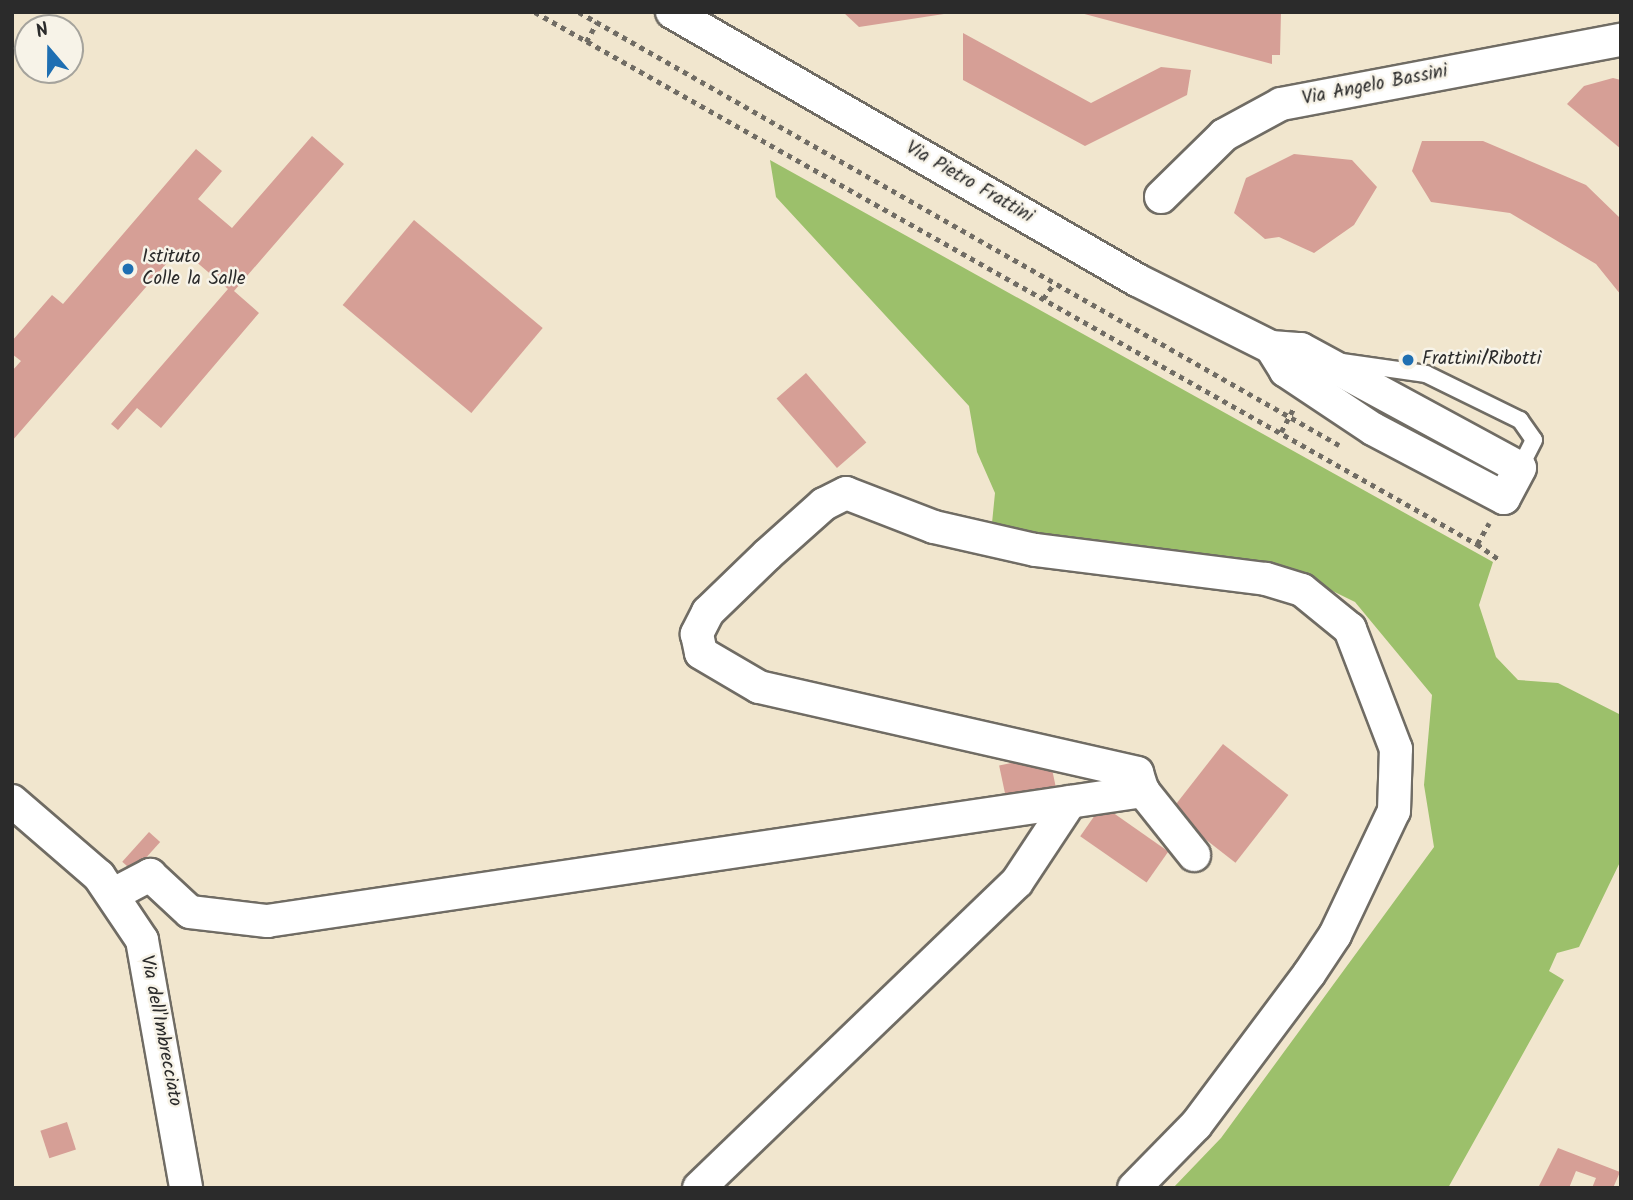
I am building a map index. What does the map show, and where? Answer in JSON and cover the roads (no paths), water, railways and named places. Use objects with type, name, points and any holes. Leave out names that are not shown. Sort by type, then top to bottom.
[{"type":"street","name":"Via Pietro Frattini","points":[[671,12],[1137,279],[1271,347],[1301,349],[1520,468],[1504,498],[1373,429],[1286,371],[1271,347]]},
{"type":"street","name":"Via Angelo Bassini","points":[[1161,197],[1224,135],[1281,104],[1621,40]]},
{"type":"street","points":[[1133,1188],[1196,1125],[1309,974],[1335,935],[1394,811],[1396,749],[1350,629],[1302,590],[1266,579],[1035,550],[934,527],[846,493],[824,504],[767,555],[708,612],[697,634],[701,653],[759,687],[1093,759],[1137,773],[1143,792],[1194,855]]},
{"type":"street","points":[[114,894],[150,875],[190,912],[267,921],[1143,792]]},
{"type":"street","name":"Via dell'Imbrecciato","points":[[12,801],[64,840],[114,894],[142,940],[156,996],[186,1188]]},
{"type":"street","points":[[699,1188],[1017,882],[1070,802]]},
{"type":"lane","name":"Via Pietro Frattini","points":[[1319,360],[1426,374],[1520,420],[1534,440],[1520,468]]},
{"type":"place","name":"Istituto Colle la Salle","points":[[128,269]]},
{"type":"place","name":"Frattini/Ribotti","points":[[1408,360]]}]
